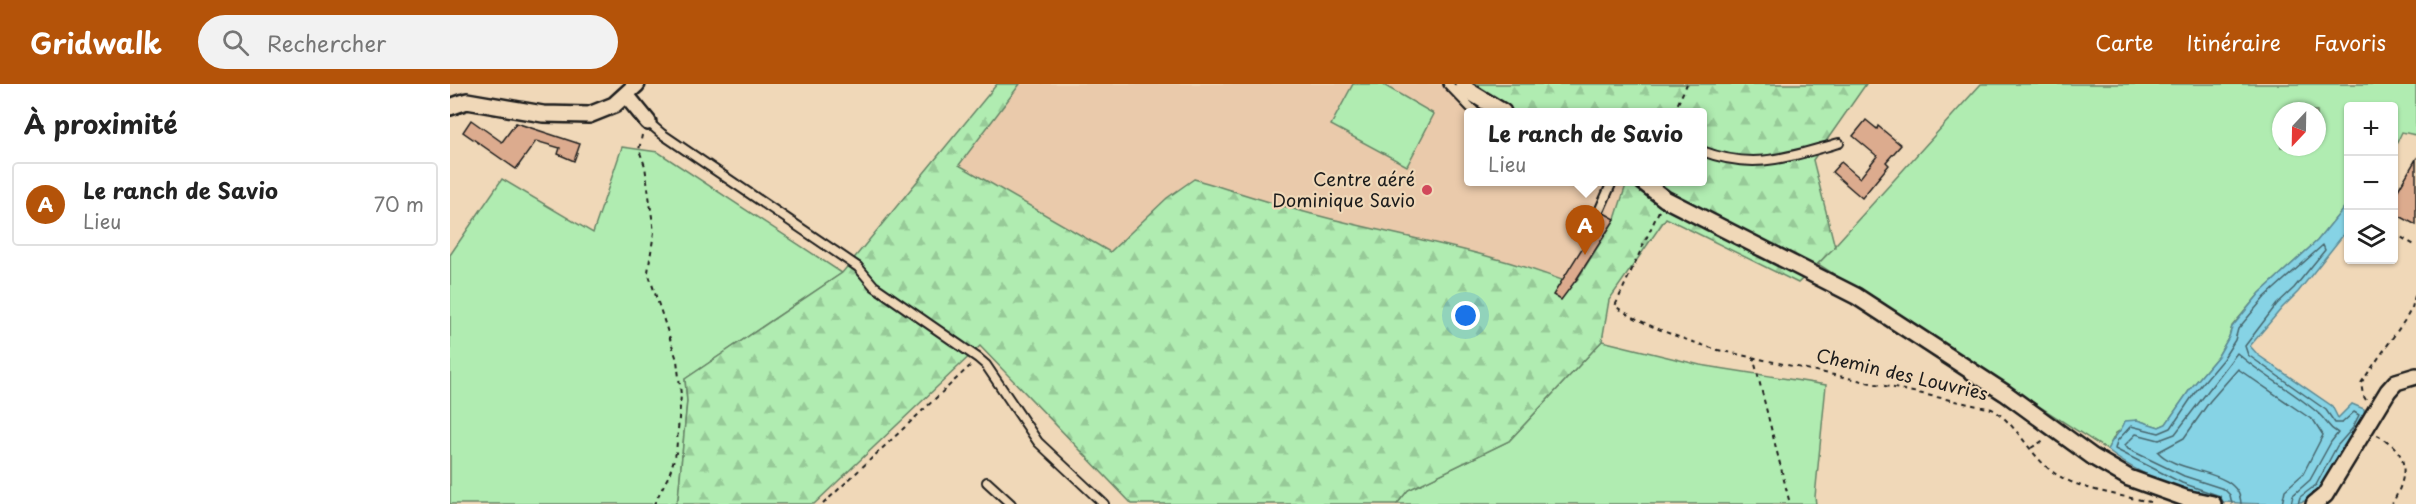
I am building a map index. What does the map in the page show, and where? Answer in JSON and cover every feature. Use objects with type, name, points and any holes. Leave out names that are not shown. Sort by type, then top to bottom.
[{"type":"street","points":[[1462,84],[1497,108]]},
{"type":"street","points":[[450,107],[467,100],[520,111],[579,116],[607,108],[631,89],[648,122]]},
{"type":"street","points":[[1648,186],[1665,199],[1856,296],[2005,393],[2093,457],[2129,478],[2185,498],[2213,504]]},
{"type":"street","points":[[2314,504],[2325,495],[2388,391],[2396,382],[2416,376]]},
{"type":"lane","points":[[1448,84],[1471,108]]},
{"type":"lane","points":[[648,122],[662,134],[858,267],[874,286],[978,358],[986,365],[1038,442],[1104,504]]},
{"type":"lane","points":[[1707,153],[1720,158],[1768,162],[1839,143]]},
{"type":"lane","points":[[1600,210],[1610,186]]},
{"type":"lane","points":[[987,482],[1011,504]]},
{"type":"path","points":[[1676,108],[1687,84]]},
{"type":"path","points":[[648,122],[640,139],[639,150],[645,166],[654,232],[648,272],[677,360],[681,395],[676,453],[669,475],[654,504]]},
{"type":"path","name":"Chemin des Louvries","points":[[1665,199],[1616,306],[1684,340],[1718,350],[1992,409],[2015,427],[2050,470],[2077,483],[2158,504]]},
{"type":"path","points":[[2398,235],[2416,246]]},
{"type":"path","points":[[2376,410],[2362,395],[2361,383],[2405,320],[2412,308],[2416,292]]},
{"type":"path","points":[[1753,356],[1790,504]]},
{"type":"path","points":[[823,504],[978,358]]},
{"type":"path","points":[[2364,429],[2386,440],[2402,454],[2404,471],[2392,504]]},
{"type":"shaded area","name":"Centre aéré Dominique Savio","points":[[997,84],[1457,84],[1486,108],[1464,108],[1464,186],[1626,186],[1615,219],[1572,284],[1545,273],[1443,245],[1314,215],[1167,198],[1110,252],[941,155]]},
{"type":"green space","points":[[997,84],[1020,84],[959,165],[1110,252],[1167,198],[1194,179],[1301,211],[1477,253],[1572,284],[1577,280],[1615,219],[1626,186],[1707,186],[1707,108],[1508,108],[1468,84],[1866,84],[1813,160],[1835,247],[1798,283],[1666,218],[1609,300],[1602,341],[1509,441],[1408,490],[1397,504],[1132,504],[980,346],[814,504],[675,504],[678,499],[687,401],[685,379],[842,273]]},
{"type":"green space","points":[[1353,84],[1382,84],[1434,114],[1407,166],[1331,125]]},
{"type":"green space","points":[[1981,84],[2416,84],[2416,135],[2402,132],[2398,140],[2398,102],[2344,102],[2344,208],[2317,241],[2260,293],[2232,326],[2229,337],[2218,356],[2191,388],[2166,424],[2159,427],[2137,420],[2116,433],[2107,450],[1818,264]]},
{"type":"green space","points":[[622,147],[658,152],[842,273],[685,379],[687,401],[678,499],[675,504],[450,504],[450,255],[502,179],[593,233]]},
{"type":"green space","points":[[1602,341],[1700,365],[1826,385],[1816,504],[1397,504],[1408,490],[1509,441]]},
{"type":"water","points":[[2344,208],[2344,234],[2298,292],[2250,346],[2258,355],[2332,406],[2338,418],[2352,404],[2364,409],[2365,418],[2347,446],[2342,449],[2329,476],[2316,494],[2306,501],[2288,504],[2246,504],[2219,501],[2192,494],[2160,481],[2130,466],[2107,450],[2125,421],[2137,420],[2159,427],[2166,424],[2191,388],[2218,356],[2232,327],[2260,293],[2317,241]]},
{"type":"building","points":[[471,120],[502,142],[516,123],[580,144],[574,161],[558,154],[560,148],[536,141],[516,169],[463,132]]},
{"type":"building","points":[[1866,120],[1877,129],[1878,126],[1901,145],[1886,162],[1889,165],[1862,198],[1832,172],[1841,162],[1860,178],[1877,156],[1853,136]]},
{"type":"building","points":[[2416,159],[2416,225],[2398,215],[2398,190]]},
{"type":"building","points":[[1604,213],[1615,219],[1561,300],[1553,295]]},
{"type":"place","name":"Centre aéré Dominique Savio","points":[[1427,190]]},
{"type":"place","name":"Le ranch de Savio","points":[[1585,255]]}]
